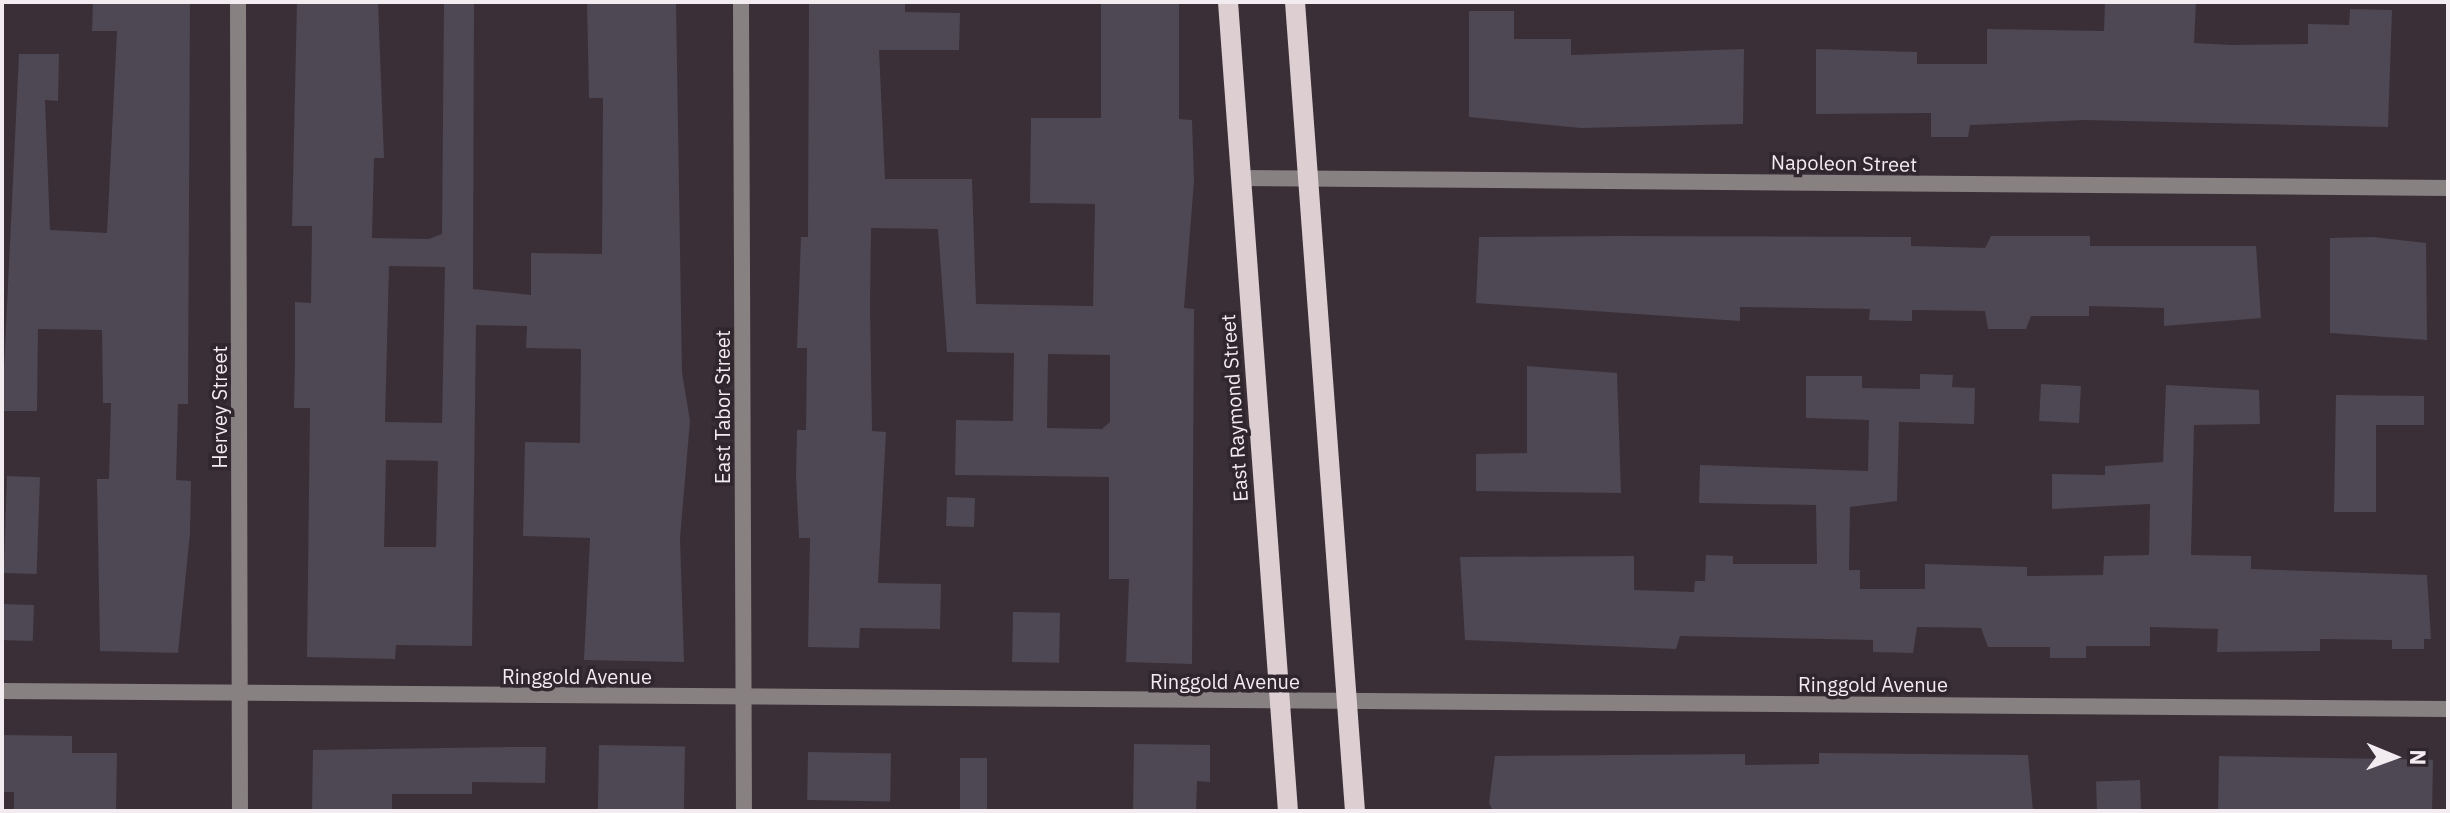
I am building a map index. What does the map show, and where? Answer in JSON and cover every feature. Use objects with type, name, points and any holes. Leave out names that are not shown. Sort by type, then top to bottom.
[{"type":"main road","name":"East Raymond Street","points":[[1228,2],[1288,811]]},
{"type":"main road","points":[[1295,2],[1355,811]]},
{"type":"street","name":"Hervey Street","points":[[238,2],[240,811]]},
{"type":"street","name":"East Tabor Street","points":[[741,2],[744,811]]},
{"type":"street","name":"Napoleon Street","points":[[1240,178],[2448,188]]},
{"type":"street","name":"Ringgold Avenue","points":[[2,691],[2448,709]]},
{"type":"building","points":[[93,2],[190,2],[188,404],[178,404],[176,480],[191,481],[190,533],[178,653],[100,651],[97,479],[109,479],[111,403],[103,403],[102,330],[38,329],[37,411],[2,411],[19,54],[59,54],[58,101],[45,100],[50,230],[107,233],[117,31],[92,31]]},
{"type":"building","points":[[297,2],[378,2],[384,158],[374,158],[372,238],[429,239],[442,234],[444,2],[474,2],[473,289],[531,295],[531,253],[602,254],[603,98],[589,98],[587,2],[676,2],[682,372],[690,421],[680,538],[684,662],[584,660],[590,538],[523,536],[525,442],[580,443],[581,349],[526,348],[527,326],[476,325],[472,646],[396,645],[395,659],[307,657],[310,408],[294,408],[295,302],[311,303],[312,226],[292,226]],"holes":[[[389,266],[445,267],[442,423],[385,422]],[[386,460],[438,461],[436,547],[384,547]]]},
{"type":"building","points":[[809,2],[905,2],[905,12],[960,13],[959,50],[879,50],[885,179],[972,179],[976,304],[1093,306],[1095,204],[1030,203],[1031,118],[1101,118],[1101,2],[1179,3],[1179,119],[1192,120],[1194,181],[1184,308],[1194,309],[1192,664],[1126,662],[1129,579],[1109,579],[1109,477],[955,475],[956,420],[1013,421],[1014,353],[947,352],[938,229],[871,228],[870,306],[872,431],[886,432],[878,583],[941,584],[940,629],[860,628],[859,648],[808,647],[810,538],[799,538],[796,476],[797,430],[806,430],[807,348],[797,348],[801,237],[808,237]],"holes":[[[1048,354],[1110,355],[1110,422],[1102,429],[1047,428]]]},
{"type":"building","points":[[2105,2],[2196,2],[2194,43],[2231,45],[2308,44],[2308,24],[2349,25],[2350,9],[2392,10],[2388,127],[2085,120],[1970,125],[1968,137],[1931,137],[1931,113],[1816,114],[1816,49],[1917,52],[1917,64],[1987,64],[1987,29],[2104,31]]},
{"type":"building","points":[[1469,11],[1514,11],[1514,39],[1571,39],[1571,55],[1744,49],[1743,124],[1581,128],[1469,117]]},
{"type":"building","points":[[1991,236],[2090,236],[2090,246],[2256,246],[2261,318],[2164,326],[2164,308],[2089,306],[2089,316],[2031,316],[2026,329],[1988,329],[1985,311],[1912,310],[1912,321],[1869,320],[1870,309],[1740,307],[1740,321],[1476,303],[1479,237],[1911,237],[1911,246],[1985,248]]},
{"type":"building","points":[[2373,237],[2426,243],[2427,340],[2330,333],[2330,238]]},
{"type":"building","points":[[1527,366],[1617,373],[1621,493],[1476,491],[1476,454],[1527,453]]},
{"type":"building","points":[[1920,374],[1953,375],[1952,387],[1975,388],[1974,424],[1899,422],[1897,501],[1850,507],[1849,570],[1860,570],[1860,589],[1925,589],[1925,564],[2027,567],[2027,576],[2103,575],[2104,556],[2149,555],[2150,504],[2052,509],[2052,474],[2105,475],[2105,466],[2163,462],[2166,385],[2259,390],[2260,424],[2194,425],[2191,555],[2251,556],[2251,569],[2427,575],[2431,639],[2424,639],[2424,649],[2392,649],[2392,640],[2320,639],[2320,651],[2217,652],[2218,629],[2150,627],[2150,646],[2086,646],[2086,658],[2050,658],[2050,647],[1988,647],[1981,628],[1917,627],[1913,653],[1873,652],[1873,640],[1680,636],[1676,649],[1465,640],[1460,557],[1634,556],[1634,590],[1694,592],[1695,581],[1705,581],[1706,555],[1733,556],[1733,564],[1817,564],[1816,505],[1699,503],[1700,465],[1868,471],[1869,420],[1806,418],[1806,376],[1862,376],[1862,388],[1920,389]]},
{"type":"building","points":[[2041,384],[2081,386],[2079,423],[2039,421]]},
{"type":"building","points":[[2336,395],[2424,396],[2424,425],[2376,425],[2376,512],[2334,512]]},
{"type":"building","points":[[7,476],[40,477],[37,574],[4,573]]},
{"type":"building","points":[[947,497],[975,498],[974,527],[946,526]]},
{"type":"building","points":[[2,604],[34,605],[33,641],[2,640]]},
{"type":"building","points":[[1013,612],[1060,613],[1059,663],[1012,662]]},
{"type":"building","points":[[2,735],[72,736],[72,753],[117,753],[116,811],[14,811],[14,792],[2,792]]},
{"type":"building","points":[[1134,744],[1210,745],[1210,782],[1197,781],[1196,811],[1133,811]]},
{"type":"building","points":[[599,745],[685,747],[684,811],[598,811]]},
{"type":"building","points":[[546,747],[545,783],[472,782],[472,794],[392,794],[392,811],[312,811],[313,750]]},
{"type":"building","points":[[808,752],[891,753],[890,801],[807,800]]},
{"type":"building","points":[[1819,753],[2028,755],[2033,811],[1493,811],[1489,803],[1495,756],[1745,754],[1745,765],[1819,764]]},
{"type":"building","points":[[2219,756],[2433,760],[2432,811],[2218,811]]},
{"type":"building","points":[[960,758],[987,758],[987,811],[960,811]]},
{"type":"building","points":[[2140,780],[2141,811],[2097,811],[2096,782]]}]
